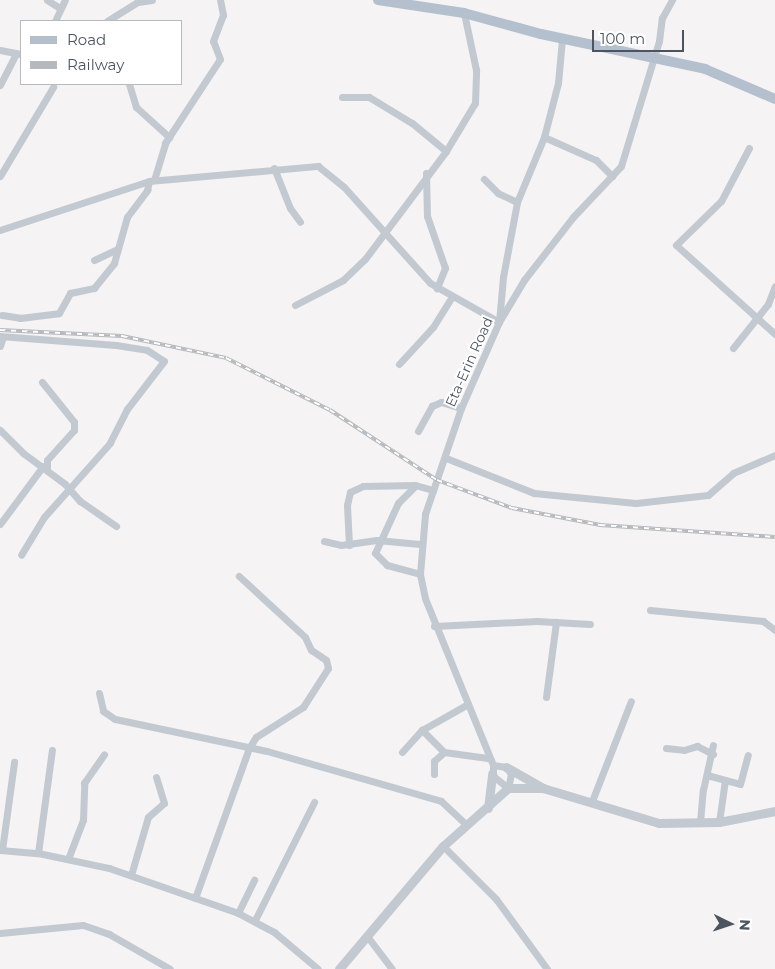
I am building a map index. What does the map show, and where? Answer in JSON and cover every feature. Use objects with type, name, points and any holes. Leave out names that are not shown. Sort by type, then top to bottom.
[{"type":"main road","points":[[378,0],[460,10],[562,39],[654,54],[719,73],[775,99]]},
{"type":"main road","points":[[420,0],[722,69],[775,95]]},
{"type":"street","points":[[47,0],[60,8]]},
{"type":"street","points":[[55,20],[65,0]]},
{"type":"street","points":[[109,20],[138,2],[152,0]]},
{"type":"street","points":[[2,315],[20,318],[58,314],[70,292],[94,288],[114,263],[127,217],[152,181],[169,137],[220,59],[213,41],[223,14],[220,0]]},
{"type":"street","name":"Eta-Erin Road","points":[[508,788],[492,769],[468,704],[434,626],[420,574],[420,544],[433,490],[446,458],[461,408],[499,322],[530,272],[573,218],[621,166],[632,134],[662,18],[672,0]]},
{"type":"street","points":[[296,305],[344,280],[384,235],[426,173],[446,151],[475,103],[476,70],[460,10]]},
{"type":"street","points":[[0,230],[152,181],[274,168],[318,166],[330,172],[384,235],[430,283],[452,298],[499,322],[503,277],[517,202],[544,137],[558,83],[562,39]]},
{"type":"street","points":[[0,50],[18,55],[0,85]]},
{"type":"street","points":[[129,85],[136,107],[169,137]]},
{"type":"street","points":[[0,176],[53,87]]},
{"type":"street","points":[[342,97],[369,97],[412,123],[446,151]]},
{"type":"street","points":[[544,137],[596,160],[612,176]]},
{"type":"street","points":[[749,148],[720,201],[676,245],[775,334]]},
{"type":"street","points":[[274,168],[290,208],[300,222]]},
{"type":"street","points":[[426,173],[427,216],[445,268],[438,288]]},
{"type":"street","points":[[484,179],[498,193],[517,202]]},
{"type":"street","points":[[94,260],[118,249]]},
{"type":"street","points":[[733,348],[771,300],[775,286]]},
{"type":"street","points":[[399,364],[433,327],[452,298]]},
{"type":"street","points":[[0,346],[2,337],[116,345],[147,350],[164,361],[126,409],[110,443],[44,517],[21,555]]},
{"type":"street","points":[[0,524],[45,467],[48,460],[74,430],[74,422],[42,382]]},
{"type":"street","points":[[418,431],[432,406],[441,402],[461,408]]},
{"type":"street","points":[[0,430],[23,453],[45,467],[80,501],[116,526]]},
{"type":"street","points":[[446,458],[534,493],[636,503],[708,495],[733,473],[775,455]]},
{"type":"street","points":[[349,545],[346,505],[350,492],[363,486],[415,486],[433,490]]},
{"type":"street","points":[[415,486],[398,503],[377,540],[376,558],[420,574]]},
{"type":"street","points":[[324,541],[349,545],[377,540],[420,544]]},
{"type":"street","points":[[194,898],[249,748],[256,737],[303,707],[328,668],[326,660],[311,650],[305,637],[239,576]]},
{"type":"street","points":[[650,610],[763,621],[775,630]]},
{"type":"street","points":[[434,626],[556,622],[590,624]]},
{"type":"street","points":[[546,697],[556,622]]},
{"type":"street","points":[[99,692],[102,711],[115,719],[249,748],[441,801],[466,824]]},
{"type":"street","points":[[592,801],[631,701]]},
{"type":"street","points":[[402,752],[422,730],[468,704]]},
{"type":"street","points":[[422,730],[444,752],[488,758]]},
{"type":"street","points":[[700,822],[707,775],[714,745]]},
{"type":"street","points":[[666,748],[684,750],[697,746],[713,754]]},
{"type":"street","points":[[38,853],[52,750]]},
{"type":"street","points":[[434,774],[434,761],[444,752]]},
{"type":"street","points":[[68,859],[83,820],[84,783],[104,754]]},
{"type":"street","points":[[707,775],[740,784],[748,754]]},
{"type":"street","points":[[14,762],[1,850],[38,853],[131,875],[238,913],[255,920],[318,969]]},
{"type":"street","points":[[488,808],[492,769],[506,767],[543,788],[592,801],[659,823],[719,822],[775,811]]},
{"type":"street","points":[[339,969],[443,846],[477,814],[488,808],[508,788],[512,778],[506,767]]},
{"type":"street","points":[[131,875],[148,817],[164,803],[156,777]]},
{"type":"street","points":[[719,822],[725,780]]},
{"type":"street","points":[[508,788],[543,788]]},
{"type":"street","points":[[255,920],[314,802]]},
{"type":"street","points":[[443,846],[496,898],[547,969]]},
{"type":"street","points":[[238,913],[254,880]]},
{"type":"street","points":[[0,933],[83,925],[108,934],[170,969]]},
{"type":"street","points":[[367,936],[392,969]]},
{"type":"railway","points":[[0,330],[122,336],[226,358],[330,410],[437,480],[512,508],[600,525],[775,537]]}]
